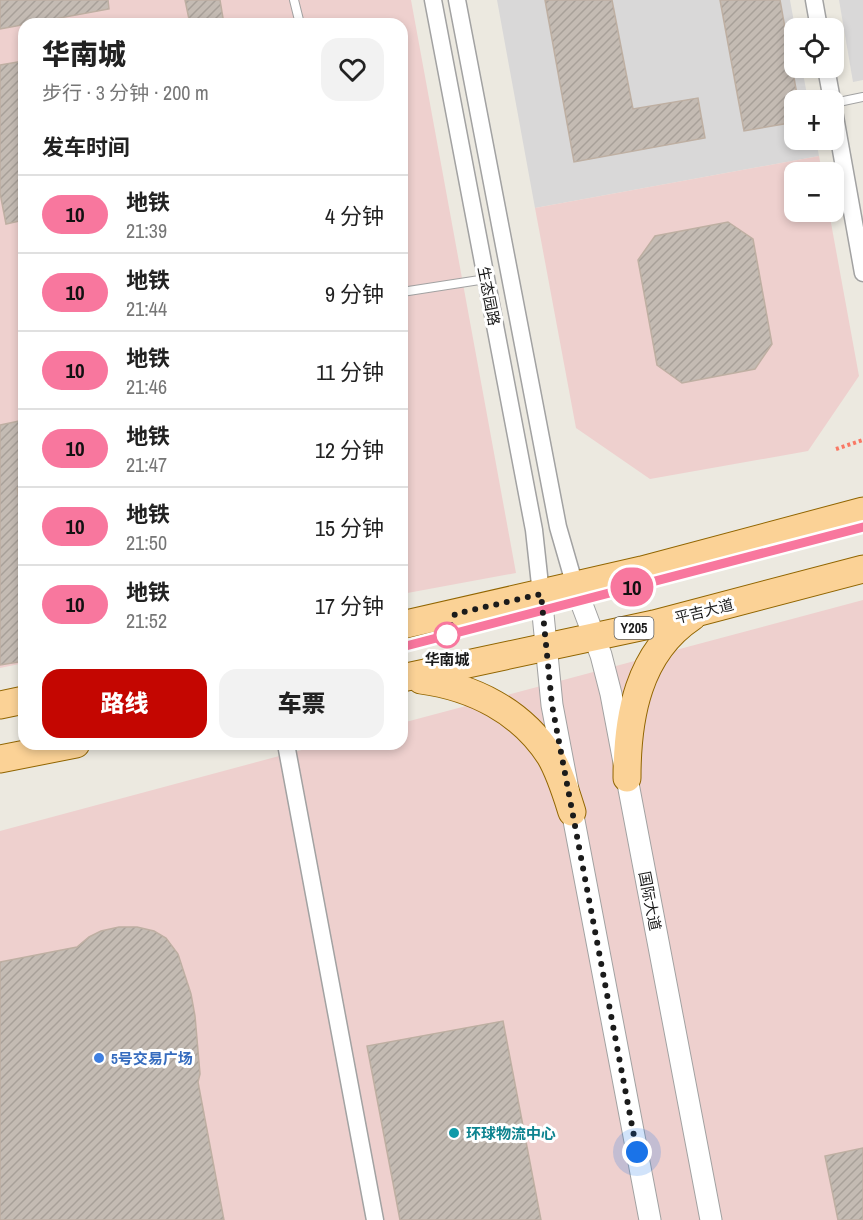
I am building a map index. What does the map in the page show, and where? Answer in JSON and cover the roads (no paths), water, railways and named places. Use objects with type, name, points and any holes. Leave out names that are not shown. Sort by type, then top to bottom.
[{"type":"main road","points":[[408,623],[642,570],[863,511]]},
{"type":"main road","name":"平吉大道","points":[[408,678],[700,612],[863,569]]},
{"type":"main road","points":[[627,778],[629,722],[636,695],[666,638],[680,625],[700,612]]},
{"type":"main road","points":[[408,679],[444,683],[468,690],[513,716],[534,735],[550,757],[562,782],[572,812]]},
{"type":"main road","points":[[0,705],[18,701]]},
{"type":"main road","points":[[0,759],[46,750]]},
{"type":"street","name":"生态园路","points":[[433,0],[534,530],[541,594]]},
{"type":"street","name":"生态园路","points":[[457,0],[558,527],[575,586]]},
{"type":"street","points":[[814,0],[817,18]]},
{"type":"street","points":[[841,150],[863,273]]},
{"type":"street","name":"国际大道","points":[[575,586],[607,675],[711,1220]]},
{"type":"street","points":[[541,594],[552,705],[650,1220]]},
{"type":"street","points":[[287,750],[375,1220]]},
{"type":"lane","points":[[294,0],[298,18]]},
{"type":"lane","points":[[844,100],[863,97]]},
{"type":"lane","points":[[408,291],[486,279]]},
{"type":"metro line","name":"10","points":[[408,645],[863,527]]},
{"type":"place","name":"华南城","points":[[447,635]]},
{"type":"place","name":"5号交易广场","points":[[99,1058]]},
{"type":"place","name":"环球物流中心","points":[[454,1133]]}]
